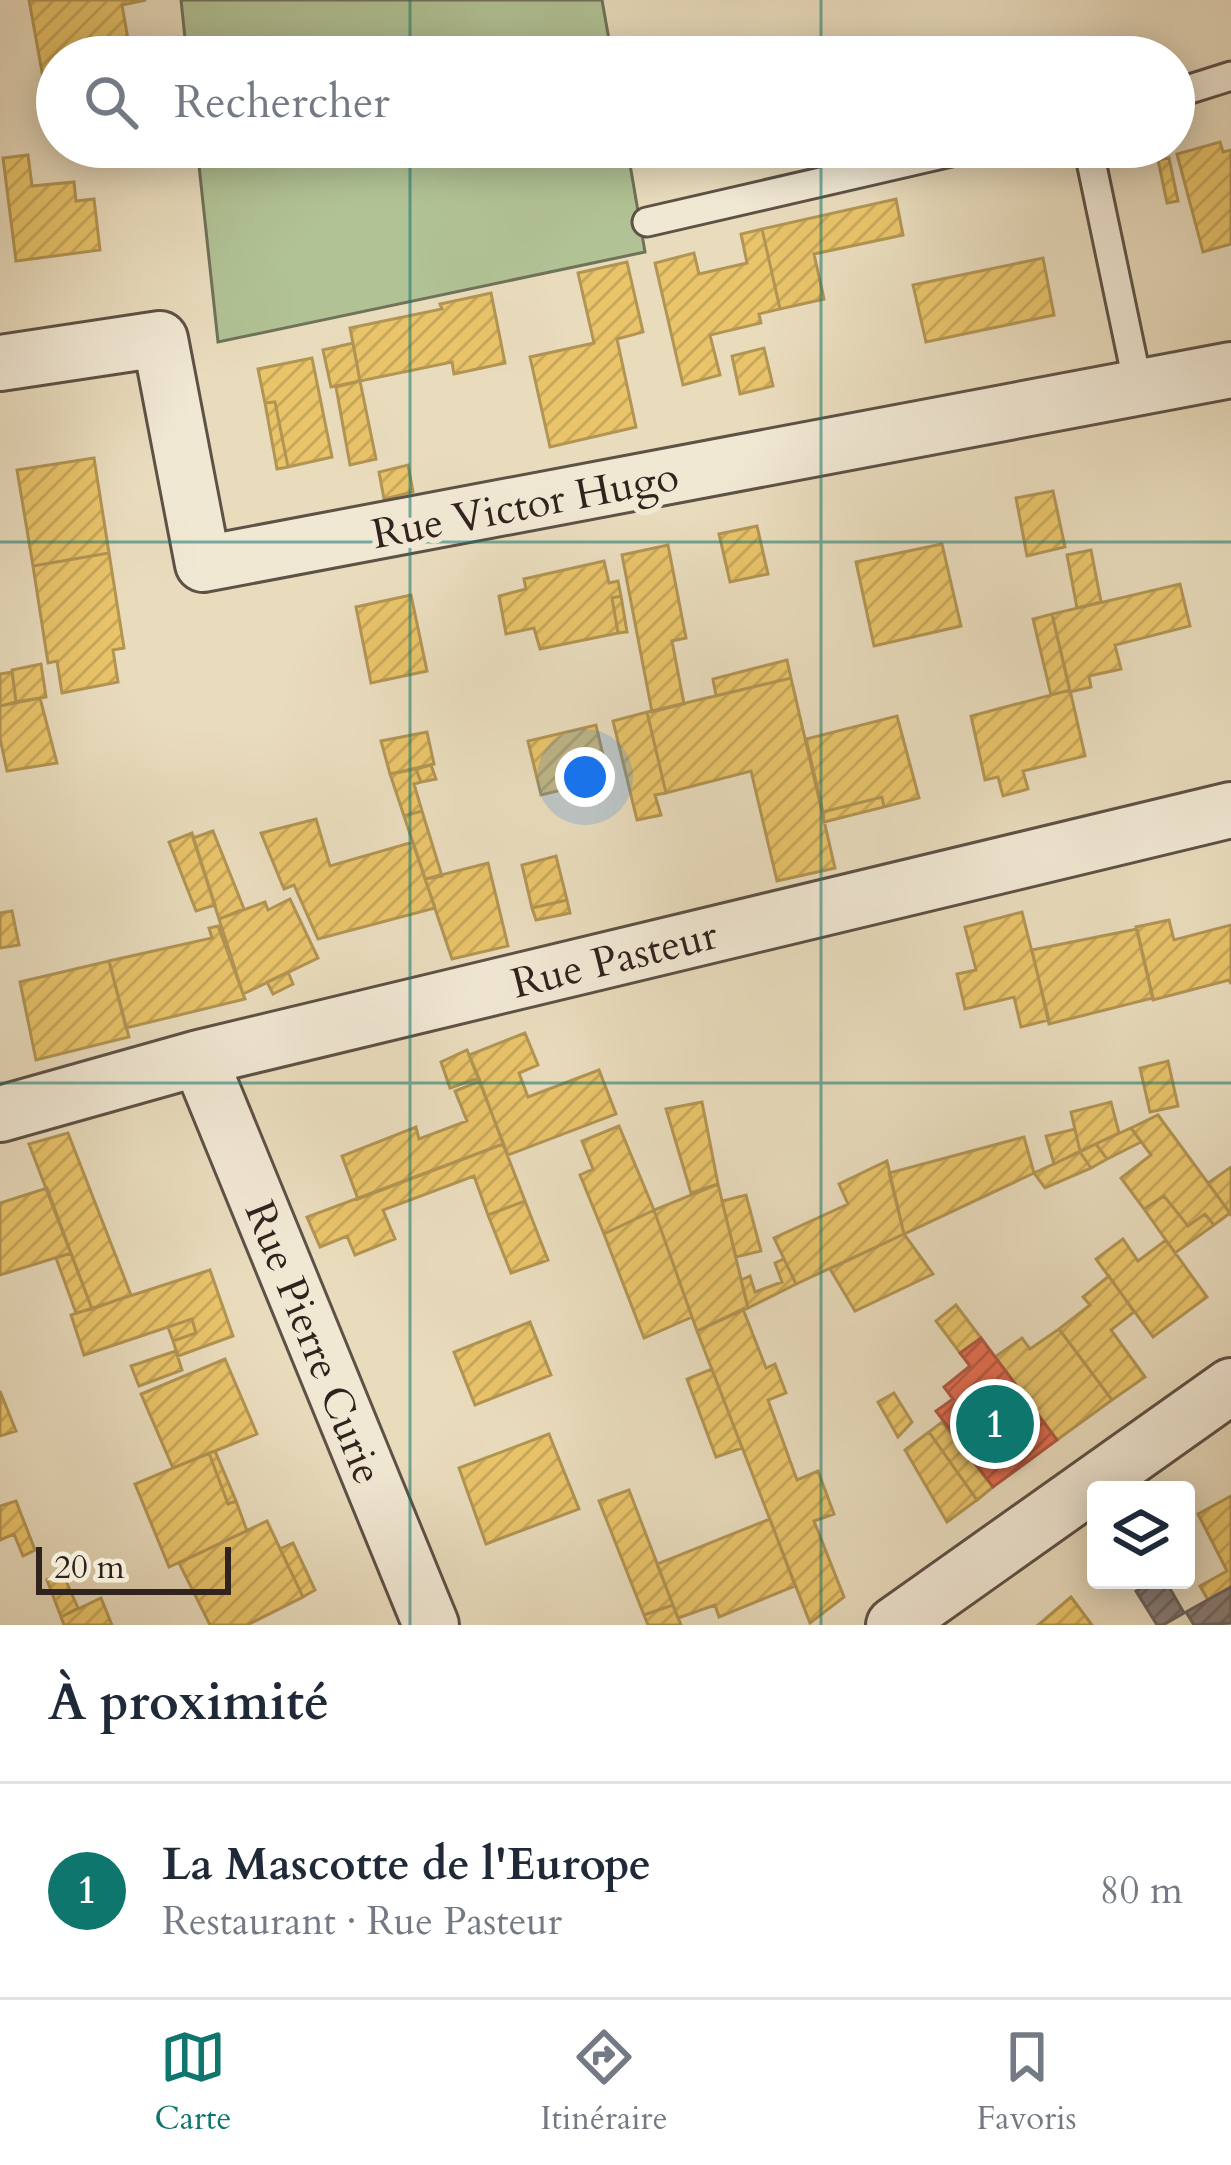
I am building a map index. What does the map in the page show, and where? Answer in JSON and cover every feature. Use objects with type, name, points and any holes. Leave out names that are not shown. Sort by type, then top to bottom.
[{"type":"street","name":"Rue Victor Hugo","points":[[0,363],[160,339],[203,564],[1231,370]]},
{"type":"street","name":"Rue Pasteur","points":[[0,1114],[199,1058],[1231,810]]},
{"type":"street","name":"Rue Pierre Curie","points":[[199,1058],[431,1625]]},
{"type":"street","points":[[894,1625],[1231,1386]]},
{"type":"lane","points":[[1195,87],[1231,76]]},
{"type":"lane","points":[[647,222],[882,168]]},
{"type":"lane","points":[[1092,168],[1139,390]]},
{"type":"green space","points":[[181,0],[602,0],[608,36],[185,36]]},
{"type":"green space","points":[[199,168],[631,168],[645,252],[218,342]]},
{"type":"building: Logements","points":[[29,0],[146,0],[122,5],[127,36],[36,39]]},
{"type":"building: Logements","points":[[1220,142],[1223,152],[1231,150],[1231,244],[1203,252],[1181,168],[1195,168],[1195,149]]},
{"type":"building: Logements","points":[[28,155],[32,186],[74,182],[76,201],[94,199],[100,250],[16,261],[3,158]]},
{"type":"building: Logements","points":[[1160,168],[1171,168],[1178,201],[1167,203]]},
{"type":"building: Logements","points":[[896,199],[903,235],[814,254],[824,299],[780,309],[762,229]]},
{"type":"building: Logements","points":[[762,229],[780,309],[759,314],[761,323],[710,335],[720,375],[683,385],[655,263],[694,253],[699,274],[747,263],[741,234]]},
{"type":"building: Logements","points":[[1043,258],[1054,315],[926,342],[913,285]]},
{"type":"building: Logements","points":[[627,262],[643,332],[617,339],[636,427],[550,447],[530,357],[594,343],[578,273]]},
{"type":"building: Logements","points":[[491,293],[505,363],[454,374],[452,362],[360,381],[350,328],[442,309],[440,304]]},
{"type":"building: Logements","points":[[353,343],[360,381],[331,387],[323,350]]},
{"type":"building: Logements","points":[[764,348],[773,386],[740,394],[732,356]]},
{"type":"building: Logements","points":[[312,358],[332,457],[288,467],[275,402],[265,403],[258,369]]},
{"type":"building: Logements","points":[[360,381],[376,459],[350,465],[336,387]]},
{"type":"building: Logements","points":[[275,402],[288,467],[277,469],[265,403]]},
{"type":"building: Logements","points":[[94,458],[109,553],[33,566],[17,470]]},
{"type":"building: Logements","points":[[408,465],[413,492],[384,499],[379,472]]},
{"type":"building: Logements","points":[[1053,491],[1065,547],[1027,556],[1016,498]]},
{"type":"building: Logements","points":[[757,526],[768,574],[730,582],[719,534]]},
{"type":"building: Logements","points":[[942,544],[961,626],[874,646],[856,562]]},
{"type":"building: Logements","points":[[668,545],[686,638],[672,641],[684,704],[652,712],[622,555]]},
{"type":"building: Logements","points":[[1091,550],[1101,602],[1077,608],[1067,555]]},
{"type":"building: Logements","points":[[109,553],[124,648],[113,650],[118,682],[62,693],[57,661],[48,663],[33,566]]},
{"type":"building: Logements","points":[[604,561],[609,583],[618,581],[621,596],[612,598],[618,633],[540,649],[534,628],[506,634],[499,596],[526,589],[524,579]]},
{"type":"building: Logements","points":[[1180,584],[1190,626],[1115,645],[1121,669],[1089,676],[1091,687],[1070,692],[1052,614]]},
{"type":"building: Logements","points":[[411,595],[427,671],[371,683],[356,607]]},
{"type":"building: Logements","points":[[621,596],[627,632],[618,633],[612,598]]},
{"type":"building: Logements","points":[[1052,614],[1070,690],[1051,695],[1033,619]]},
{"type":"building: Logements","points":[[787,660],[791,678],[716,696],[713,679]]},
{"type":"building: Logements","points":[[41,664],[46,697],[16,702],[12,670]]},
{"type":"building: Logements","points":[[12,672],[16,702],[0,706],[0,674]]},
{"type":"building: Logements","points":[[791,678],[835,868],[777,881],[751,771],[666,793],[647,712]]},
{"type":"building: Logements","points":[[1070,690],[1085,756],[1023,771],[1028,789],[1003,796],[998,777],[985,780],[971,716]]},
{"type":"building: Logements","points":[[40,698],[57,763],[7,771],[0,706]]},
{"type":"building: Logements","points":[[647,712],[666,793],[655,795],[661,815],[637,820],[613,721]]},
{"type":"building: Logements","points":[[897,716],[919,798],[884,807],[882,797],[823,812],[806,739]]},
{"type":"building: Logements","points":[[596,725],[603,755],[564,766],[570,788],[541,795],[528,741]]},
{"type":"building: Logements","points":[[427,732],[434,764],[390,774],[381,741]]},
{"type":"building: Logements","points":[[431,765],[436,779],[421,782],[416,769]]},
{"type":"building: Logements","points":[[416,769],[421,782],[414,784],[422,811],[404,816],[390,774]]},
{"type":"building: Logements","points":[[882,797],[884,807],[824,822],[823,812]]},
{"type":"building: Logements","points":[[422,811],[442,876],[425,879],[404,816]]},
{"type":"building: Logements","points":[[316,819],[330,866],[413,842],[435,908],[318,939],[294,885],[284,889],[261,833]]},
{"type":"building: Logements","points":[[213,831],[244,909],[219,919],[193,838]]},
{"type":"building: Logements","points":[[192,833],[215,905],[196,911],[169,842]]},
{"type":"building: Logements","points":[[556,856],[567,900],[532,908],[522,865]]},
{"type":"building: Logements","points":[[488,863],[508,946],[452,959],[425,879]]},
{"type":"building: Logements","points":[[290,899],[318,958],[243,994],[219,919],[265,902],[268,910]]},
{"type":"building: Logements","points":[[567,900],[570,913],[536,920],[532,908]]},
{"type":"building: Logements","points":[[12,911],[19,945],[0,948],[0,913]]},
{"type":"building: Logements","points":[[1022,912],[1049,1020],[1021,1027],[1014,997],[965,1009],[957,974],[976,970],[965,927]]},
{"type":"building: Logements","points":[[1169,920],[1174,940],[1231,925],[1231,984],[1229,980],[1153,1000],[1136,927]]},
{"type":"building: Logements","points":[[218,926],[245,999],[126,1028],[109,961],[212,938],[209,928]]},
{"type":"building: Logements","points":[[1137,929],[1153,998],[1049,1024],[1032,950]]},
{"type":"building: Logements","points":[[109,961],[129,1037],[36,1060],[20,982]]},
{"type":"building: Logements","points":[[288,972],[293,984],[273,994],[267,982]]},
{"type":"building: Logements","points":[[525,1033],[538,1065],[519,1073],[528,1097],[599,1070],[616,1114],[508,1155],[469,1055]]},
{"type":"building: Logements","points":[[467,1050],[479,1078],[450,1088],[441,1062]]},
{"type":"building: Logements","points":[[1168,1061],[1178,1106],[1150,1112],[1140,1068]]},
{"type":"building: Logements","points":[[480,1081],[503,1144],[358,1199],[342,1156],[416,1127],[419,1139],[467,1121],[455,1091]]},
{"type":"building: Logements","points":[[702,1102],[718,1184],[691,1193],[666,1109]]},
{"type":"building: Logements","points":[[1111,1102],[1119,1133],[1080,1151],[1071,1112]]},
{"type":"building: Logements","points":[[1158,1115],[1230,1213],[1214,1225],[1205,1214],[1188,1226],[1164,1196],[1144,1209],[1121,1178],[1151,1155],[1131,1128]]},
{"type":"building: Logements","points":[[619,1126],[654,1210],[604,1234],[580,1175],[593,1169],[582,1141]]},
{"type":"building: Logements","points":[[1131,1128],[1141,1142],[1107,1159],[1096,1144]]},
{"type":"building: Logements","points":[[1075,1129],[1080,1151],[1054,1164],[1046,1136]]},
{"type":"building: Logements","points":[[68,1133],[131,1295],[92,1309],[29,1144]]},
{"type":"building: Logements","points":[[1024,1137],[1034,1173],[904,1234],[889,1173]]},
{"type":"building: Logements","points":[[503,1144],[525,1201],[488,1215],[474,1176],[383,1210],[395,1239],[355,1255],[347,1236],[320,1247],[307,1217]]},
{"type":"building: Logements","points":[[1096,1144],[1107,1159],[1091,1168],[1080,1152]]},
{"type":"building: Logements","points":[[1080,1152],[1091,1168],[1045,1188],[1034,1173]]},
{"type":"building: Logements","points":[[887,1161],[904,1234],[796,1284],[774,1238],[848,1204],[839,1184]]},
{"type":"building: Logements","points":[[1231,1167],[1231,1215],[1208,1183]]},
{"type":"building: Logements","points":[[718,1184],[748,1308],[697,1331],[654,1210]]},
{"type":"building: Logements","points":[[47,1188],[71,1253],[0,1275],[0,1203]]},
{"type":"building: Logements","points":[[746,1195],[761,1251],[736,1257],[722,1201]]},
{"type":"building: Logements","points":[[1164,1196],[1188,1226],[1205,1214],[1214,1225],[1175,1253],[1144,1209]]},
{"type":"building: Logements","points":[[525,1201],[548,1260],[511,1273],[488,1215]]},
{"type":"building: Logements","points":[[654,1210],[692,1317],[644,1338],[604,1234]]},
{"type":"building: Logements","points":[[904,1234],[933,1274],[855,1311],[830,1269]]},
{"type":"building: Logements","points":[[1123,1239],[1138,1261],[1166,1240],[1207,1297],[1153,1337],[1096,1259]]},
{"type":"building: Logements","points":[[71,1253],[92,1309],[76,1313],[56,1258]]},
{"type":"building: Logements","points":[[784,1259],[796,1284],[748,1308],[741,1280],[750,1276],[755,1292],[782,1282],[775,1263]]},
{"type":"building: Logements","points":[[210,1270],[233,1336],[178,1356],[173,1341],[196,1333],[192,1319],[84,1355],[71,1315]]},
{"type":"building: Logements","points":[[1109,1276],[1134,1312],[1111,1330],[1145,1377],[1112,1400],[1059,1329],[1090,1305],[1083,1297]]},
{"type":"building: Logements","points":[[956,1305],[981,1338],[960,1353],[936,1321]]},
{"type":"building: Logements","points":[[743,1309],[766,1368],[775,1364],[786,1393],[768,1400],[797,1480],[818,1471],[834,1514],[814,1521],[844,1597],[810,1623],[697,1331]]},
{"type":"building: Logements","points":[[192,1319],[196,1333],[173,1341],[168,1327]]},
{"type":"building: Logements","points":[[530,1322],[551,1375],[475,1405],[454,1352]]},
{"type":"building: Logements","points":[[1059,1329],[1112,1400],[1057,1440],[995,1357],[1022,1338],[1030,1349]]},
{"type":"building: Logements","points":[[176,1351],[182,1370],[139,1386],[131,1366]]},
{"type":"building: Logements","points":[[225,1359],[257,1434],[173,1468],[141,1394]]},
{"type":"building: Logements","points":[[712,1369],[742,1448],[716,1457],[687,1379]]},
{"type":"building: Logements","points":[[0,1391],[16,1431],[0,1436]]},
{"type":"building: Logements","points":[[894,1393],[912,1422],[898,1437],[878,1402]]},
{"type":"building: Logements","points":[[942,1422],[993,1487],[977,1500],[929,1432]]},
{"type":"building: Logements","points":[[929,1432],[977,1500],[947,1522],[905,1450]]},
{"type":"building: Logements","points":[[549,1434],[579,1509],[486,1544],[459,1468]]},
{"type":"building: Logements","points":[[215,1451],[236,1501],[228,1504],[209,1453]]},
{"type":"building: Logements","points":[[209,1453],[228,1504],[236,1501],[247,1531],[169,1567],[135,1484]]},
{"type":"building: Logements","points":[[629,1490],[673,1605],[644,1615],[599,1501]]},
{"type":"building: Logements","points":[[1231,1496],[1231,1587],[1208,1600],[1200,1586],[1227,1571],[1198,1514]]},
{"type":"building: Logements","points":[[16,1501],[35,1550],[23,1556],[14,1534],[0,1540],[0,1506]]},
{"type":"building: Logements","points":[[770,1519],[795,1586],[719,1617],[715,1605],[678,1618],[657,1564]]},
{"type":"building: Logements","points":[[267,1521],[303,1597],[247,1625],[210,1625],[179,1563]]},
{"type":"building: Logements","points":[[293,1543],[315,1590],[303,1597],[280,1549]]},
{"type":"building: Logements","points":[[63,1574],[78,1608],[61,1617],[47,1580]]},
{"type":"building: Logements","points":[[1071,1597],[1092,1625],[1038,1625],[1043,1621]]},
{"type":"building: Logements","points":[[101,1598],[112,1625],[64,1625],[61,1617]]},
{"type":"building: Logements","points":[[673,1605],[681,1625],[648,1625],[644,1615]]},
{"type":"building: Commerces","points":[[981,1338],[1057,1440],[993,1487],[936,1411],[953,1399],[944,1387],[970,1366],[960,1353]]},
{"type":"building: Industrie","points":[[1231,1587],[1231,1623],[1194,1625],[1186,1612]]},
{"type":"building: Industrie","points":[[1170,1589],[1184,1613],[1157,1625],[1136,1591]]},
{"type":"place","name":"La Mascotte de l'Europe","points":[[995,1424]]}]
